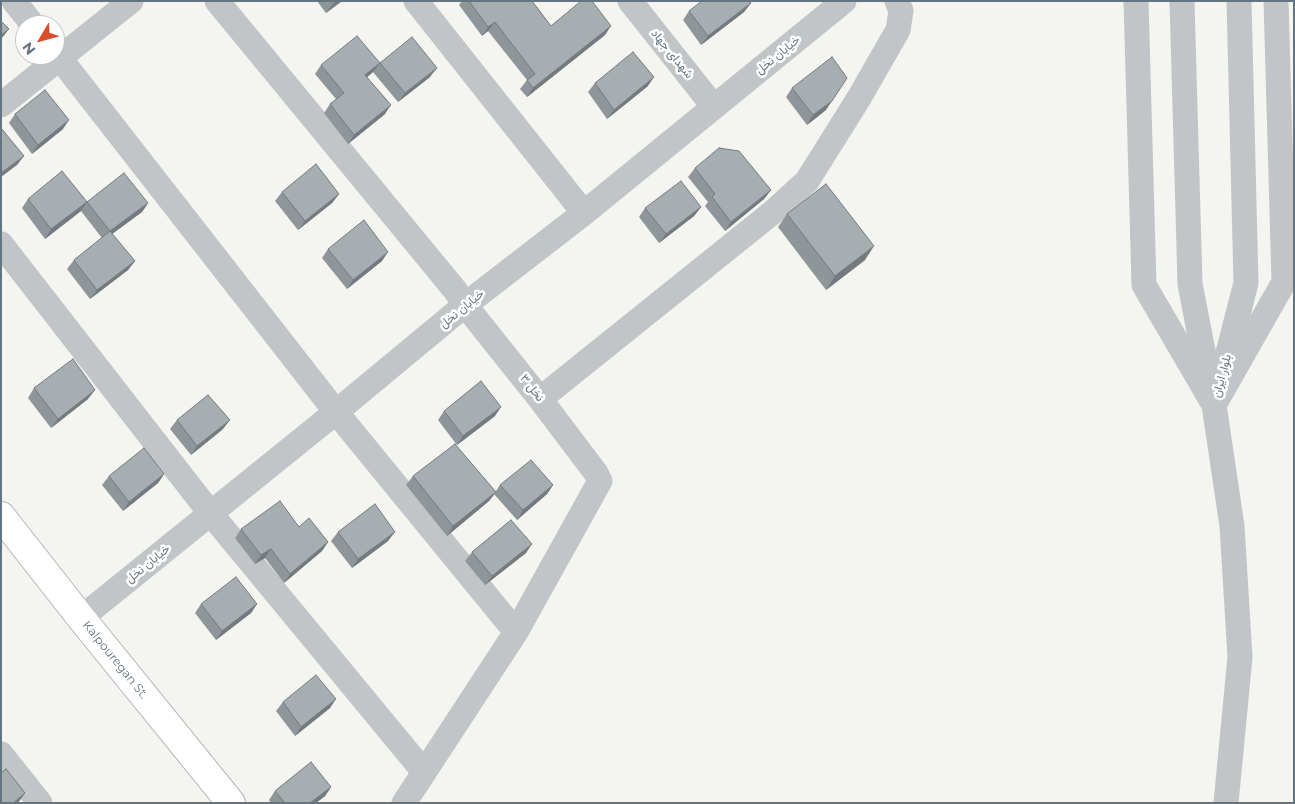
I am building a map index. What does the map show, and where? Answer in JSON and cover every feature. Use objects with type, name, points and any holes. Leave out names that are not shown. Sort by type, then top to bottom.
[{"type":"main road","name":"Kalpouregan St.","points":[[1,516],[231,803]]},
{"type":"street","points":[[14,1],[25,15]]},
{"type":"street","points":[[65,50],[131,1]]},
{"type":"street","name":"نخل ۳","points":[[218,1],[455,290],[540,398],[600,481],[516,632]]},
{"type":"street","points":[[416,1],[584,213]]},
{"type":"street","name":"شهدای جهاد","points":[[630,1],[714,107]]},
{"type":"street","points":[[540,398],[772,212],[807,181],[859,98],[898,30],[901,11],[897,1]]},
{"type":"street","points":[[1136,1],[1144,285],[1214,405],[1232,526],[1240,658],[1226,803]]},
{"type":"street","name":"بلوار ایران","points":[[1182,1],[1190,284],[1214,405]]},
{"type":"street","name":"بلوار ایران","points":[[1214,405],[1246,283],[1239,1]]},
{"type":"street","points":[[1214,405],[1284,282],[1276,1]]},
{"type":"street","name":"خیابان نخل","points":[[81,618],[211,514],[465,305],[584,213],[842,2]]},
{"type":"street","points":[[65,64],[336,412],[516,632],[404,803]]},
{"type":"street","points":[[1,105],[47,65]]},
{"type":"street","points":[[1,244],[211,514],[424,772]]},
{"type":"street","points":[[1,754],[40,803]]},
{"type":"building","points":[[469,1],[532,1],[551,26],[581,1],[592,1],[611,26],[533,88],[527,80],[535,74],[495,22],[488,27]]},
{"type":"building","points":[[702,1],[749,1],[751,3],[708,36],[689,11]]},
{"type":"building","points":[[1,21],[9,29],[1,35]]},
{"type":"building","points":[[357,36],[380,63],[365,75],[391,105],[354,135],[330,104],[344,93],[321,65]]},
{"type":"building","points":[[412,37],[437,68],[405,93],[380,63]]},
{"type":"building","points":[[633,52],[654,77],[614,110],[595,83]]},
{"type":"building","points":[[832,57],[847,78],[832,101],[813,115],[792,88]]},
{"type":"building","points":[[45,90],[69,120],[38,145],[15,114]]},
{"type":"building","points":[[1,128],[24,156],[1,173]]},
{"type":"building","points":[[719,148],[739,151],[771,190],[731,222],[712,197],[715,194],[695,168]]},
{"type":"building","points":[[316,164],[339,194],[305,221],[282,192]]},
{"type":"building","points":[[62,171],[87,202],[51,229],[28,199]]},
{"type":"building","points":[[124,173],[148,203],[110,231],[87,202]]},
{"type":"building","points":[[681,181],[701,207],[666,234],[645,208]]},
{"type":"building","points":[[826,184],[874,246],[835,276],[787,214]]},
{"type":"building","points":[[364,220],[388,252],[353,280],[328,249]]},
{"type":"building","points":[[110,231],[135,261],[97,290],[74,260]]},
{"type":"building","points":[[73,359],[95,390],[58,419],[34,388]]},
{"type":"building","points":[[481,381],[501,407],[463,436],[444,411]]},
{"type":"building","points":[[208,395],[230,420],[197,446],[177,420]]},
{"type":"building","points":[[455,444],[496,492],[453,526],[413,476]]},
{"type":"building","points":[[144,448],[164,474],[129,502],[109,476]]},
{"type":"building","points":[[531,460],[553,485],[523,510],[500,485]]},
{"type":"building","points":[[280,501],[299,527],[309,518],[328,542],[290,574],[271,549],[261,555],[241,529]]},
{"type":"building","points":[[375,504],[395,532],[358,559],[338,532]]},
{"type":"building","points":[[511,520],[532,544],[492,576],[472,552]]},
{"type":"building","points":[[236,577],[257,604],[222,631],[201,604]]},
{"type":"building","points":[[316,675],[336,699],[301,727],[283,702]]},
{"type":"building","points":[[311,762],[331,787],[310,803],[285,803],[275,791]]},
{"type":"building","points":[[6,769],[25,793],[13,803],[1,803],[1,773]]}]
